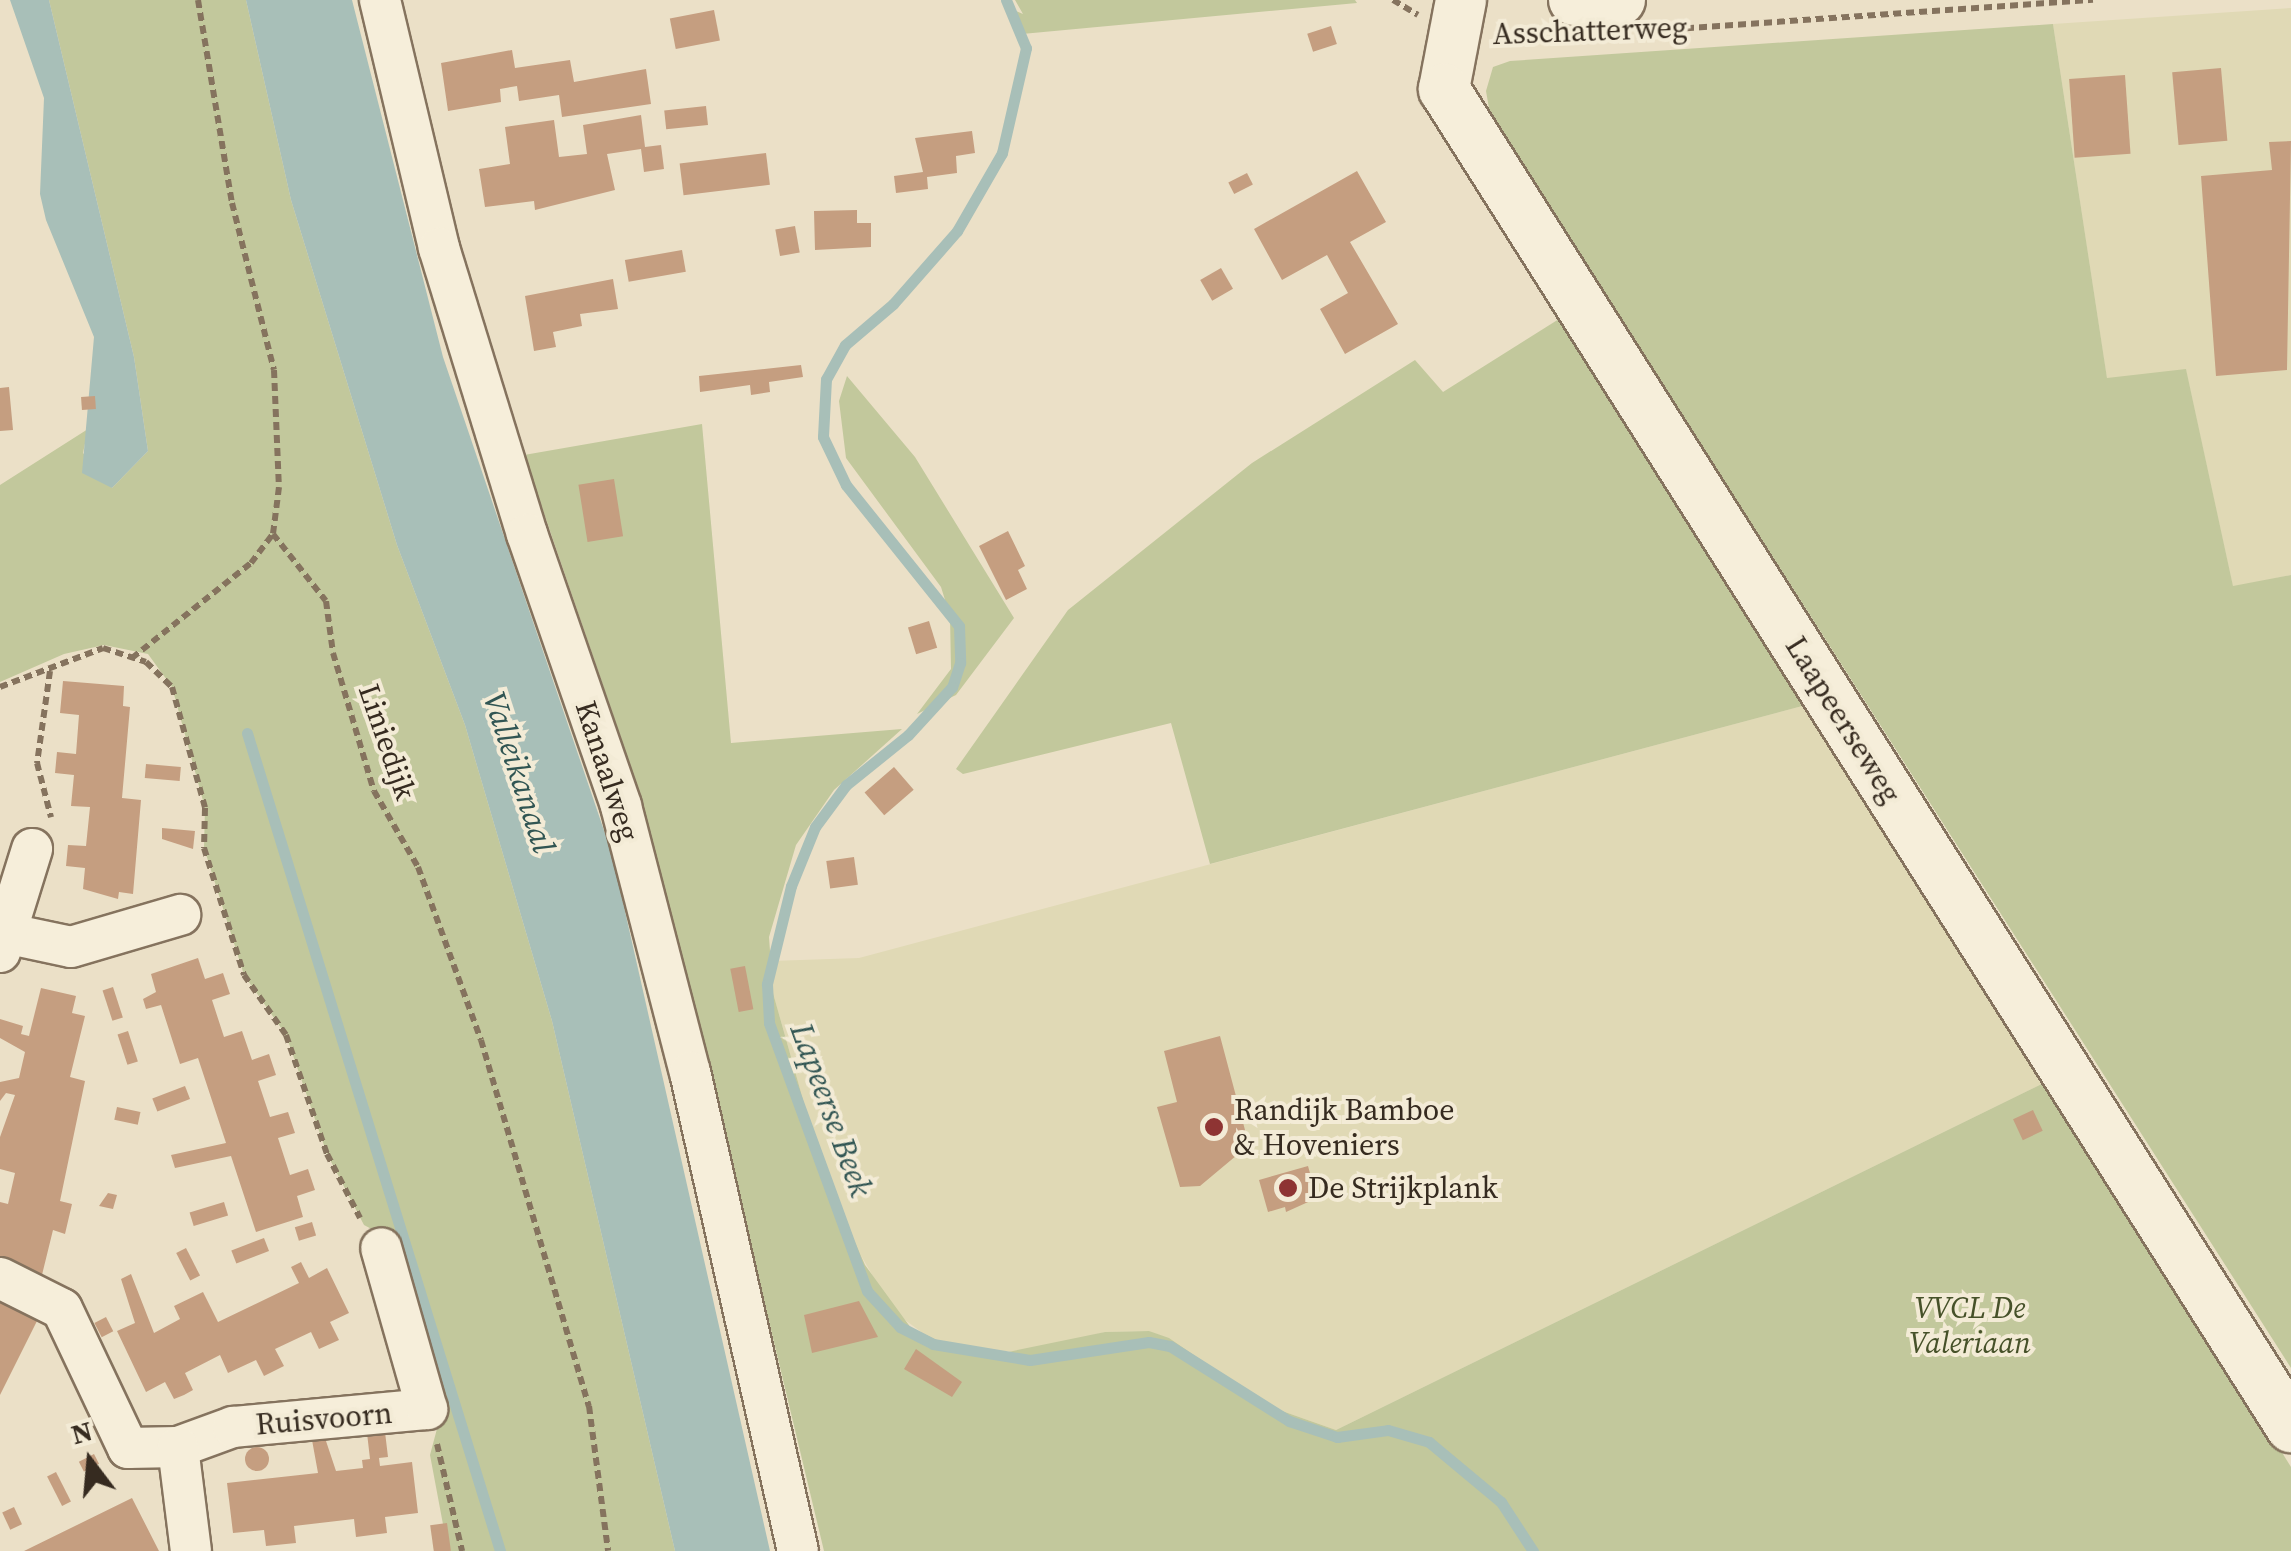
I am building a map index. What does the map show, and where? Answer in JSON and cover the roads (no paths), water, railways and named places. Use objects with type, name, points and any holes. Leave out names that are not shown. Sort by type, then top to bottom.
[{"type":"street","name":"Kanaalweg","points":[[380,0],[440,248],[527,534],[621,806],[690,1072],[798,1551]]},
{"type":"street","name":"Laapeerseweg","points":[[1457,14],[1444,90],[2291,1427]]},
{"type":"street","name":"Asschatterweg","points":[[1570,19],[1632,16]]},
{"type":"street","points":[[32,849],[3,942],[71,947],[180,915]]},
{"type":"street","name":"Ruisvoorn","points":[[0,1278],[62,1309],[128,1448],[178,1447],[234,1428],[427,1409],[382,1248]]},
{"type":"street","points":[[178,1447],[191,1551]]},
{"type":"water","points":[[10,0],[49,0],[134,357],[148,451],[112,488],[82,473],[94,337],[46,220],[40,194],[44,98]]},
{"type":"water","name":"Valleikanaal","points":[[246,0],[352,0],[443,357],[612,854],[770,1551],[675,1551],[552,1021],[465,725],[397,545],[291,200]]},
{"type":"waterway","name":"Lapeerse Beek","points":[[1006,0],[1026,48],[1002,153],[957,231],[893,304],[845,345],[826,379],[823,437],[846,485],[959,626],[960,663],[952,687],[908,735],[846,785],[815,827],[791,886],[767,984],[769,1023],[867,1291],[900,1327],[933,1344],[1030,1360],[1149,1342],[1170,1346],[1289,1421],[1337,1437],[1388,1430],[1429,1442],[1501,1502],[1533,1551]]},
{"type":"waterway","points":[[247,733],[500,1551]]},
{"type":"place","name":"Randijk Bamboe & Hoveniers","points":[[1214,1127]]},
{"type":"place","name":"De Strijkplank","points":[[1288,1188]]},
{"type":"park label","name":"VVCL De Valeriaan","points":[[1970,1325]]}]
